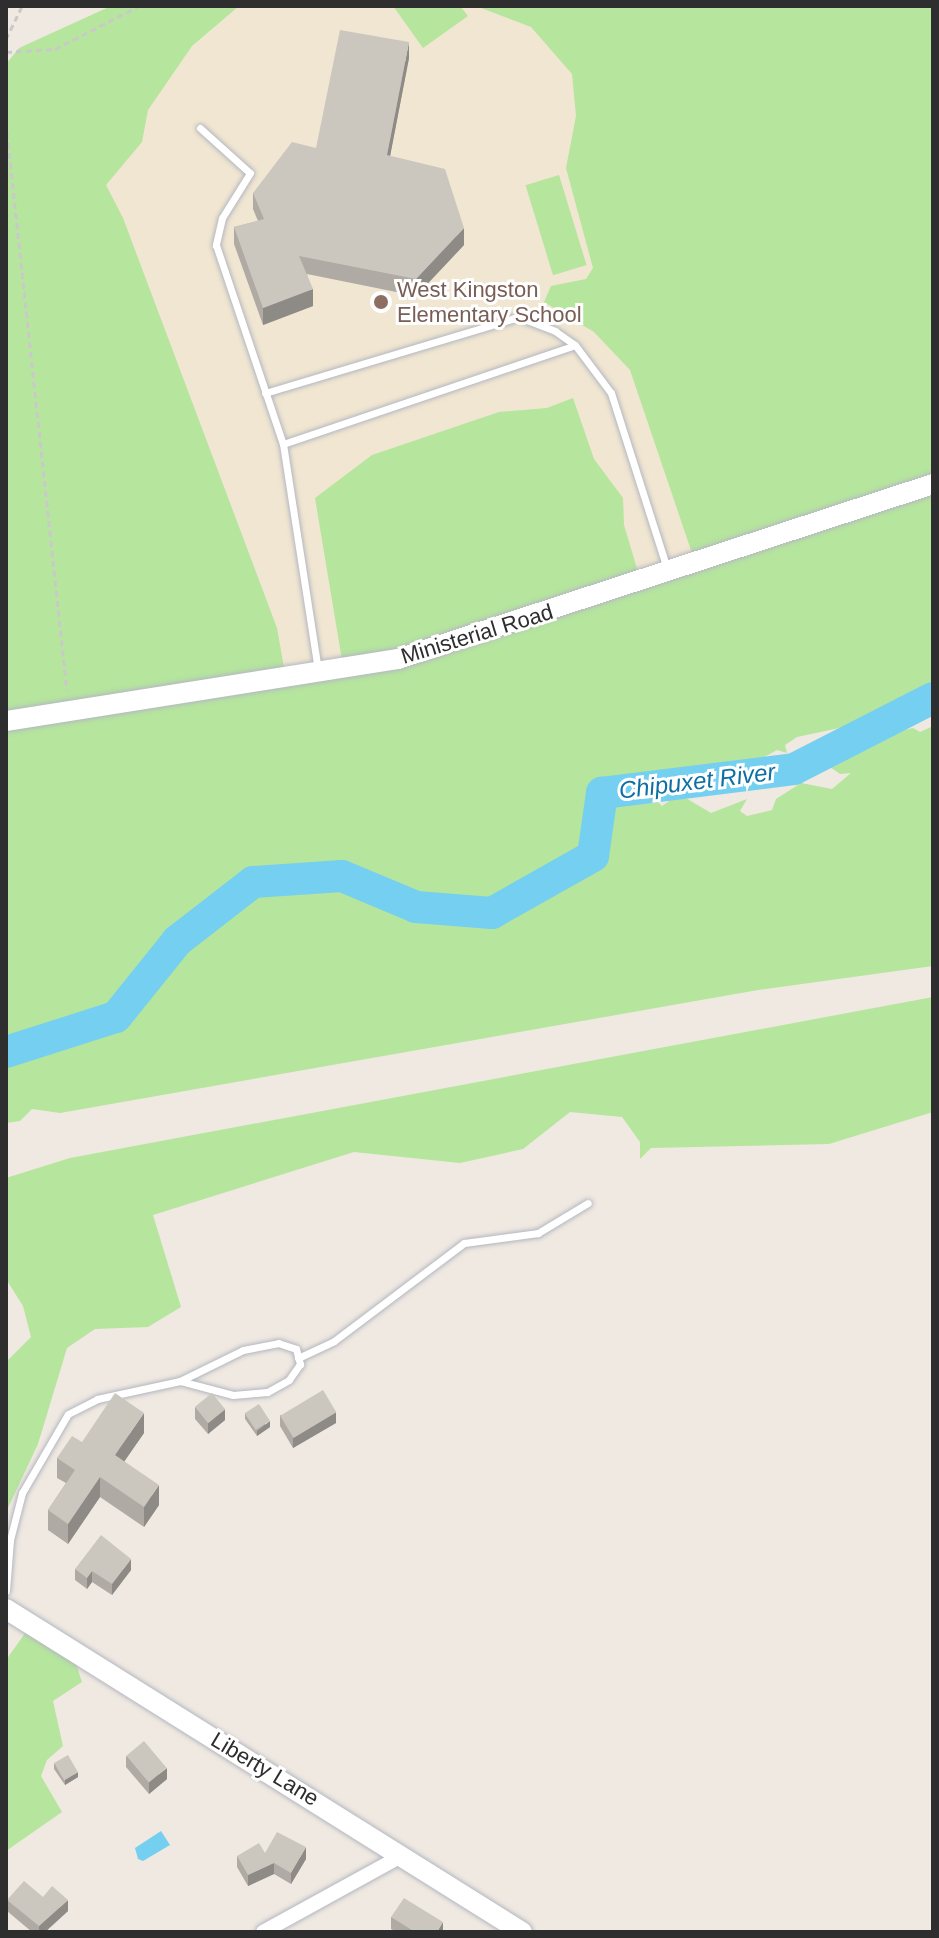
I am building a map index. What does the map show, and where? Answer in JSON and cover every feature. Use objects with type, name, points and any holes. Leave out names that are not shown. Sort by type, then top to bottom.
[{"type":"main road","name":"Ministerial Road","points":[[6,721],[319,674],[466,640],[933,484]]},
{"type":"main road","name":"Liberty Lane","points":[[6,1609],[522,1932]]},
{"type":"street","points":[[263,1932],[403,1855]]},
{"type":"lane","points":[[200,128],[250,173],[222,218],[216,245],[283,444],[319,674]]},
{"type":"lane","points":[[265,393],[519,317],[575,345],[611,393],[669,574]]},
{"type":"lane","points":[[283,444],[575,345]]},
{"type":"lane","points":[[298,1358],[334,1341],[464,1243],[538,1233],[588,1203]]},
{"type":"lane","points":[[6,1591],[8,1542],[22,1493],[68,1414],[97,1399],[180,1381],[243,1350],[278,1343],[296,1349],[300,1364],[289,1380],[267,1392],[233,1395],[180,1381]]},
{"type":"path","points":[[6,39],[22,6]]},
{"type":"path","points":[[6,52],[55,49],[139,6]]},
{"type":"path","points":[[6,123],[69,711]]},
{"type":"shaded area","name":"West Kingston Elementary School","points":[[153,6],[552,6],[755,533],[379,651],[214,675],[24,71]]},
{"type":"green space","points":[[111,6],[239,6],[192,46],[148,110],[142,142],[106,185],[123,218],[277,628],[286,679],[343,666],[315,498],[372,455],[499,412],[547,408],[573,398],[594,459],[623,498],[624,525],[641,582],[695,562],[630,370],[594,332],[544,302],[551,286],[586,279],[593,268],[566,168],[576,116],[572,74],[531,27],[476,6],[933,6],[933,715],[882,719],[797,737],[785,745],[787,753],[777,750],[750,765],[681,768],[630,783],[634,793],[646,790],[662,806],[679,794],[711,813],[747,799],[740,811],[747,816],[772,810],[776,799],[801,783],[832,789],[851,773],[840,774],[827,765],[855,744],[861,747],[892,733],[913,728],[920,732],[933,726],[933,966],[758,990],[60,1113],[32,1109],[20,1121],[6,1123],[6,64],[19,48]]},
{"type":"green space","points":[[393,6],[460,6],[468,16],[423,48]]},
{"type":"green space","points":[[559,175],[586,265],[553,275],[526,185]]},
{"type":"green space","points":[[933,997],[933,1112],[829,1144],[651,1148],[640,1159],[640,1142],[622,1117],[570,1112],[523,1149],[460,1163],[354,1152],[153,1215],[181,1307],[148,1327],[95,1329],[67,1348],[38,1444],[6,1512],[6,1362],[31,1337],[23,1306],[6,1279],[6,1178],[70,1158]]},
{"type":"green space","points":[[33,1622],[71,1648],[82,1682],[53,1701],[63,1746],[47,1760],[41,1776],[62,1812],[6,1851],[6,1660]]},
{"type":"water","points":[[161,1831],[170,1845],[143,1861],[138,1859],[135,1848]]},
{"type":"building","name":"West Kingston Elementary School","points":[[340,30],[409,42],[387,155],[445,169],[464,228],[416,279],[299,256],[313,289],[263,308],[234,227],[264,219],[253,193],[292,142],[316,148]]},
{"type":"building","points":[[323,1390],[336,1412],[294,1438],[280,1416]]},
{"type":"building","points":[[115,1393],[144,1413],[115,1455],[159,1485],[144,1507],[100,1477],[68,1524],[48,1510],[75,1470],[57,1458],[72,1436],[82,1442]]},
{"type":"building","points":[[212,1393],[225,1409],[208,1423],[195,1407]]},
{"type":"building","points":[[259,1404],[270,1421],[256,1430],[245,1413]]},
{"type":"building","points":[[101,1535],[131,1559],[112,1584],[92,1571],[87,1578],[75,1569]]},
{"type":"building","points":[[144,1741],[166,1768],[149,1783],[126,1756]]},
{"type":"building","points":[[68,1755],[78,1772],[64,1780],[54,1763]]},
{"type":"building","points":[[277,1832],[306,1847],[291,1873],[274,1863],[248,1875],[237,1856],[259,1843],[265,1853]]},
{"type":"building","points":[[24,1881],[43,1897],[52,1886],[68,1900],[39,1926],[7,1900]]},
{"type":"building","points":[[404,1898],[443,1922],[437,1932],[415,1932],[391,1917]]},
{"type":"waterway","name":"Chipuxet River","points":[[6,1052],[116,1017],[177,941],[253,882],[342,876],[416,907],[492,913],[593,856],[602,793],[794,769],[933,698]]},
{"type":"place","name":"West Kingston Elementary School","points":[[381,302]]}]
